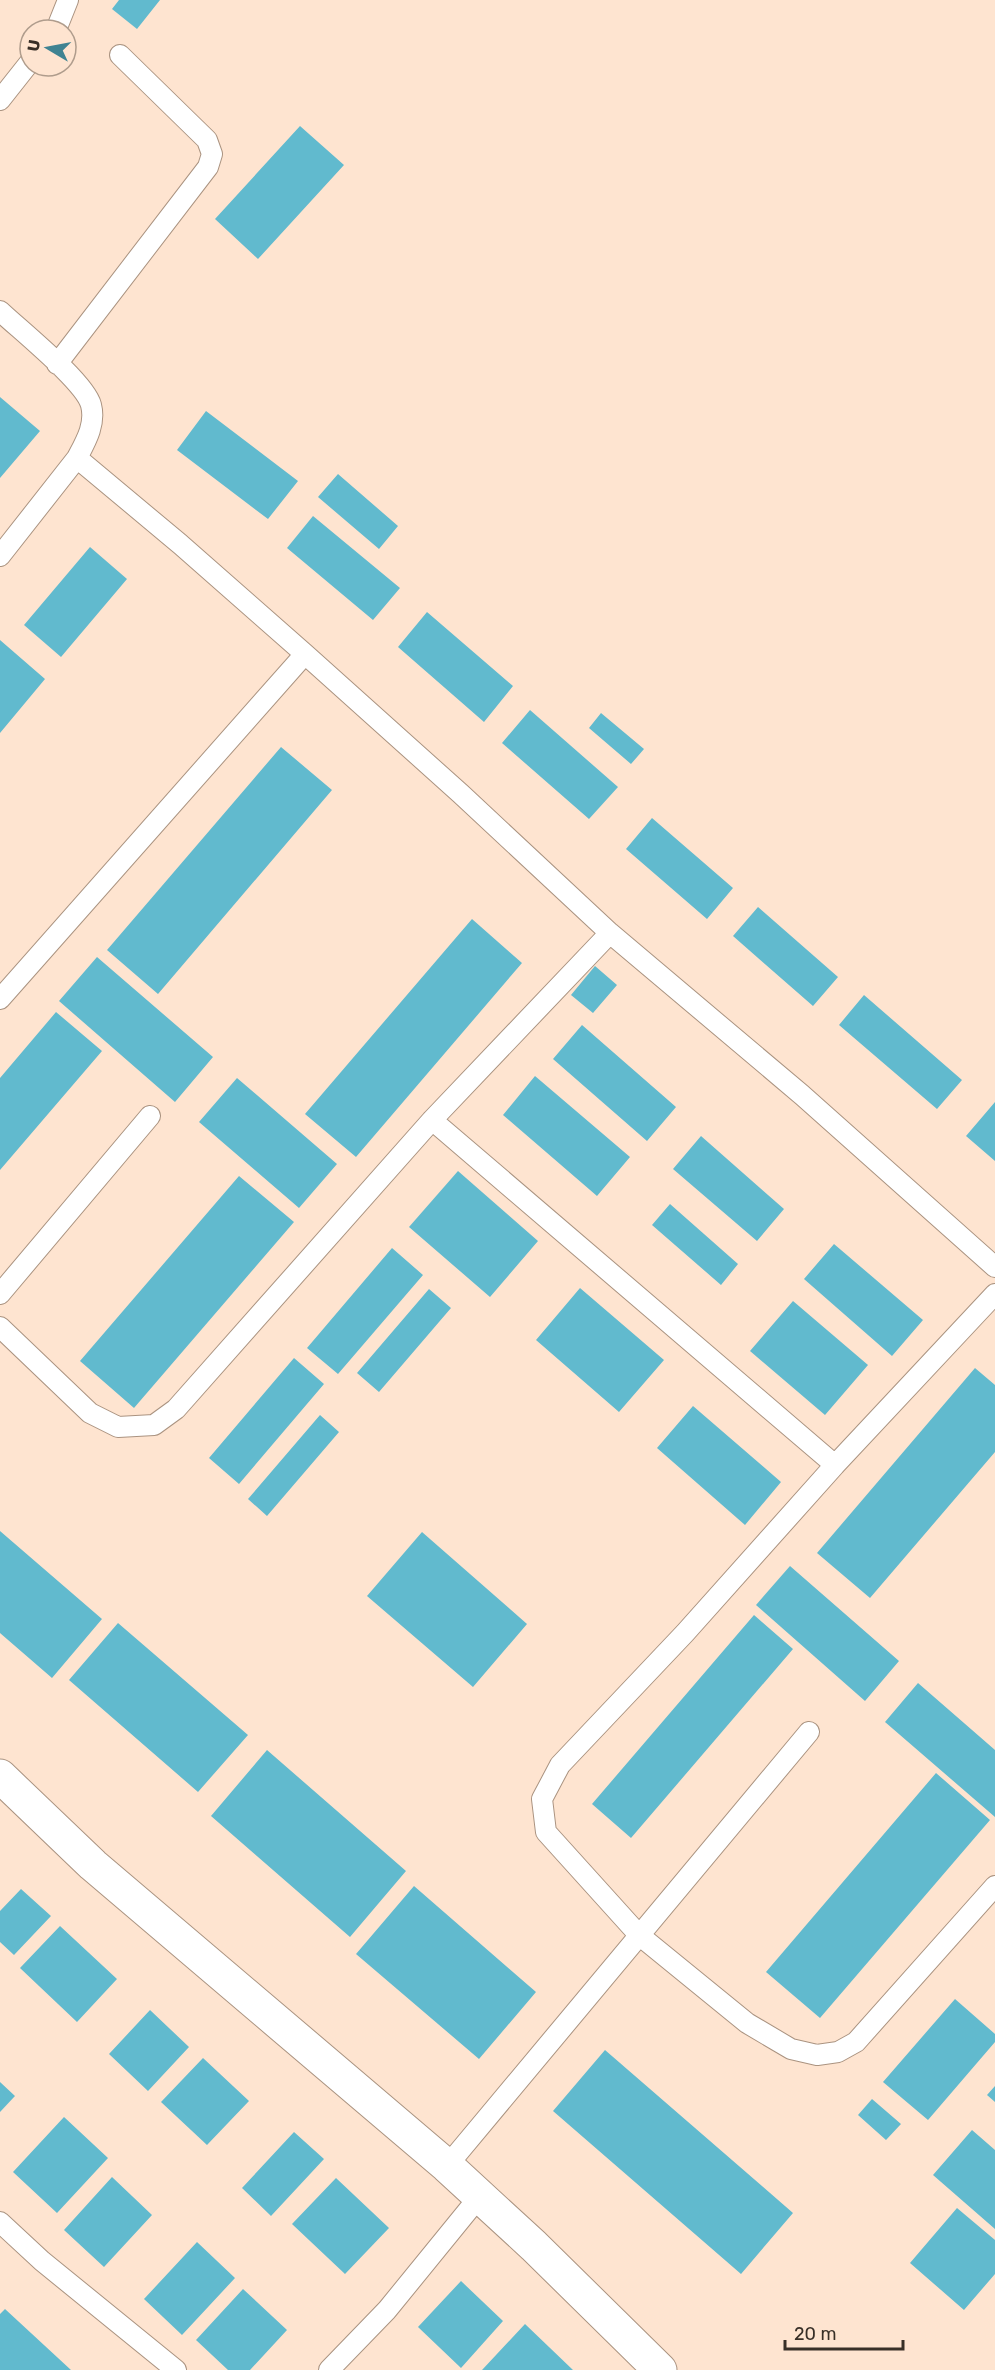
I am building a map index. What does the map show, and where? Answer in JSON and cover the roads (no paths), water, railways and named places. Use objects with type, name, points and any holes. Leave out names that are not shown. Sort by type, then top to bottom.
[{"type":"street","points":[[0,1776],[93,1865],[447,2166],[534,2246],[660,2370]]},
{"type":"lane","points":[[61,18],[68,0]]},
{"type":"lane","points":[[57,364],[208,167],[212,154],[207,140],[120,55]]},
{"type":"lane","points":[[0,100],[18,77]]},
{"type":"lane","points":[[0,311],[82,387],[91,405],[91,431],[77,458],[0,556]]},
{"type":"lane","points":[[77,458],[180,544],[305,654],[461,794],[610,933],[802,1095],[995,1267]]},
{"type":"lane","points":[[0,999],[305,654]]},
{"type":"lane","points":[[0,1327],[90,1413],[118,1427],[154,1425],[176,1409],[432,1120],[610,933]]},
{"type":"lane","points":[[0,1294],[150,1116]]},
{"type":"lane","points":[[432,1120],[835,1465]]},
{"type":"lane","points":[[995,1294],[835,1465],[685,1633],[560,1765],[542,1799],[546,1832],[639,1935],[747,2022],[791,2049],[817,2055],[838,2052],[856,2042],[995,1886]]},
{"type":"lane","points":[[447,2166],[809,1732]]},
{"type":"lane","points":[[329,2370],[387,2310],[479,2197]]},
{"type":"lane","points":[[0,2222],[42,2261],[168,2367]]}]
